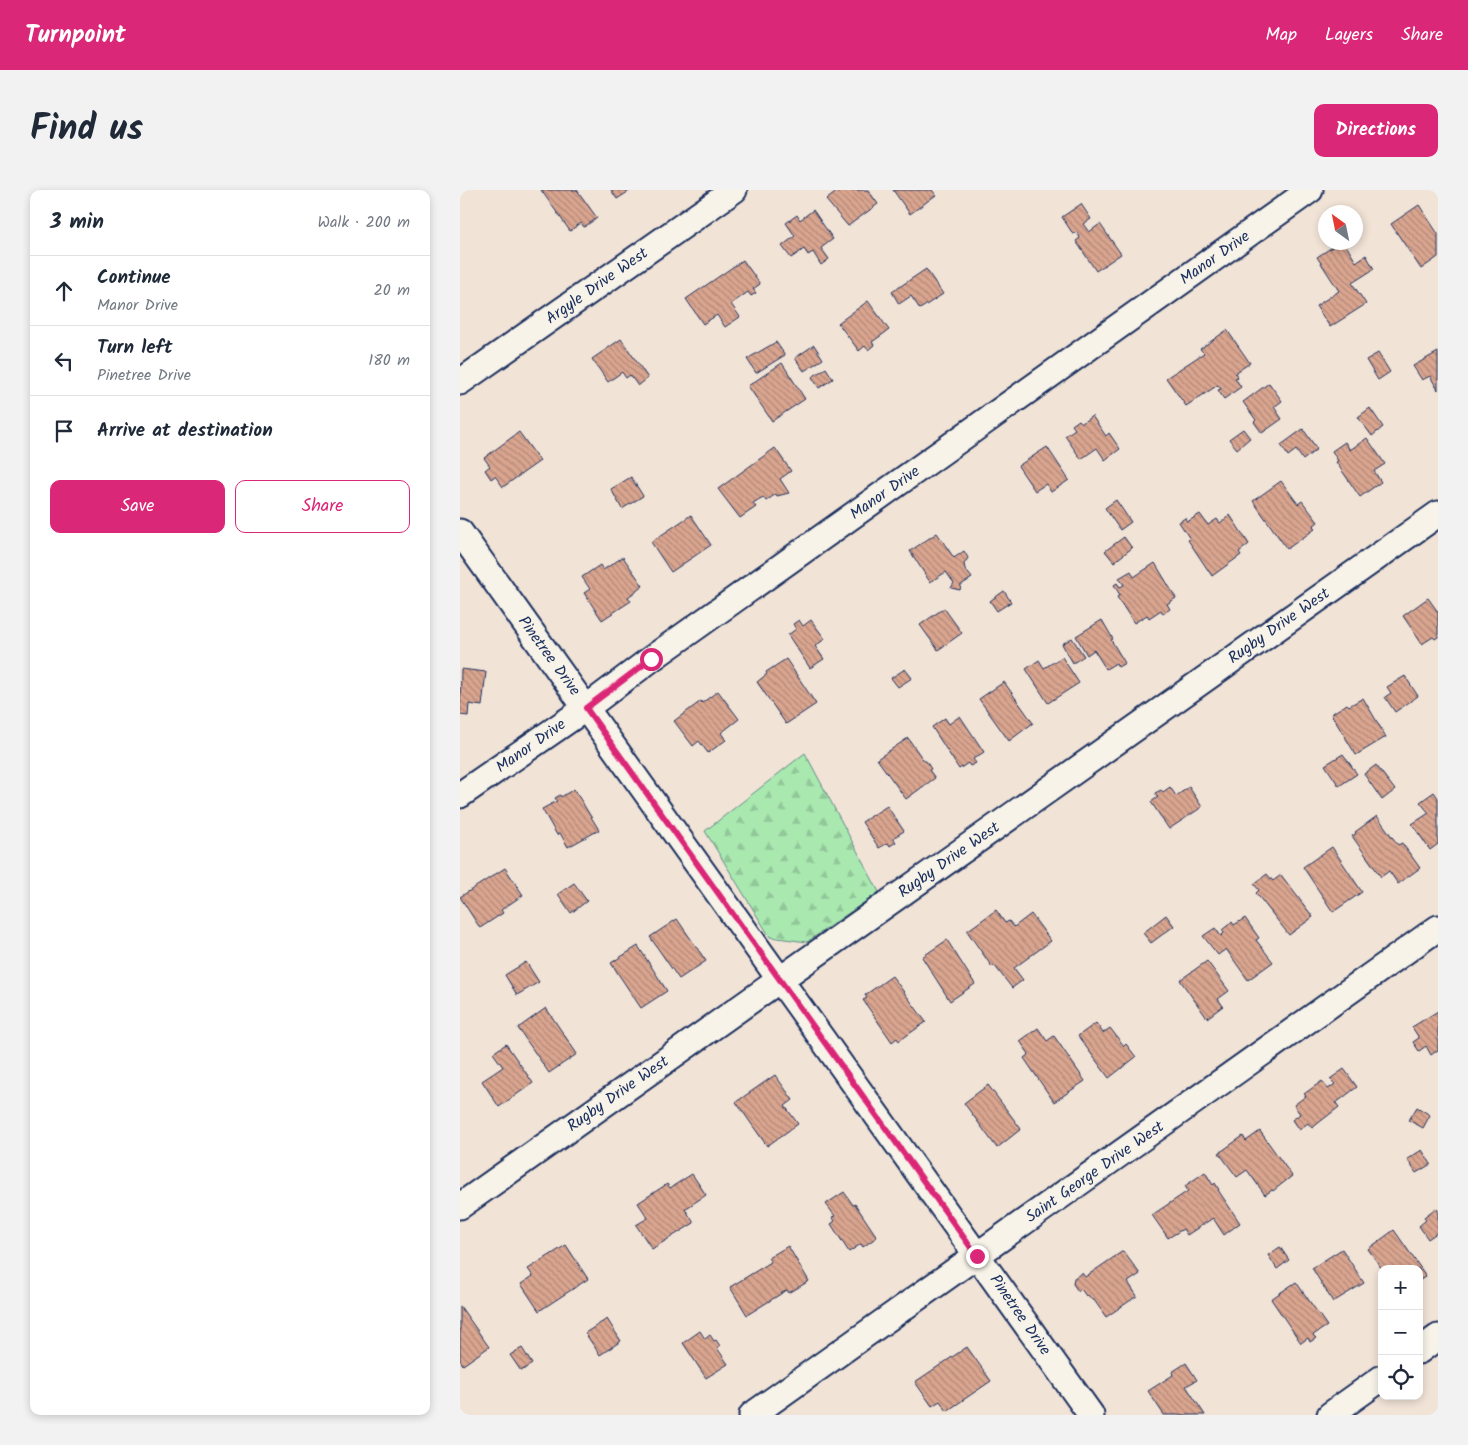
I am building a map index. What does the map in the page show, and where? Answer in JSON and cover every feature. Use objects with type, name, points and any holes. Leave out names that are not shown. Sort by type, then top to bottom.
[{"type":"street","name":"Argyle Drive West","points":[[460,382],[734,190]]},
{"type":"street","name":"Manor Drive","points":[[460,795],[586,708],[651,659],[1310,190]]},
{"type":"street","name":"Rugby Drive West","points":[[460,1206],[1438,514]]},
{"type":"street","name":"Pinetree Drive","points":[[460,532],[1091,1415]]},
{"type":"street","name":"Saint George Drive West","points":[[752,1415],[1438,928]]},
{"type":"street","points":[[1423,1348],[1438,1337]]},
{"type":"street","points":[[1330,1415],[1378,1381]]},
{"type":"green space","points":[[805,753],[879,892],[807,942],[770,937],[705,831]]},
{"type":"building","points":[[541,190],[577,190],[597,218],[584,227],[581,223],[570,231]]},
{"type":"building","points":[[611,190],[631,190],[617,199]]},
{"type":"building","points":[[839,190],[868,190],[878,204],[848,226],[826,200]]},
{"type":"building","points":[[893,190],[932,190],[936,195],[910,214]]},
{"type":"building","points":[[1081,204],[1091,219],[1083,224],[1089,232],[1100,224],[1121,254],[1096,271],[1076,241],[1080,238],[1077,232],[1073,234],[1062,217]]},
{"type":"building","points":[[1419,205],[1438,234],[1438,257],[1421,269],[1391,224]]},
{"type":"building","points":[[813,210],[833,239],[821,248],[829,259],[821,265],[813,252],[808,255],[804,249],[791,258],[782,246],[795,236],[786,223],[797,215],[800,220]]},
{"type":"building","points":[[1328,250],[1349,250],[1356,262],[1366,255],[1374,269],[1352,283],[1366,304],[1330,327],[1316,306],[1339,291],[1317,257]]},
{"type":"building","points":[[743,260],[760,284],[753,289],[756,293],[751,296],[748,292],[731,304],[740,317],[725,327],[717,315],[703,324],[686,299]]},
{"type":"building","points":[[926,269],[943,294],[920,309],[911,296],[899,304],[892,292]]},
{"type":"building","points":[[868,301],[889,330],[872,342],[874,345],[868,350],[865,346],[859,351],[838,323]]},
{"type":"building","points":[[1227,330],[1250,363],[1235,373],[1238,377],[1235,378],[1241,387],[1224,399],[1218,390],[1221,389],[1218,385],[1186,406],[1166,378],[1204,353],[1200,349]]},
{"type":"building","points":[[621,339],[648,378],[638,386],[630,375],[626,378],[622,372],[608,382],[592,359]]},
{"type":"building","points":[[776,342],[785,355],[756,373],[747,359]]},
{"type":"building","points":[[814,345],[823,359],[804,371],[795,358]]},
{"type":"building","points":[[1438,352],[1438,390],[1430,376],[1422,380],[1413,366]]},
{"type":"building","points":[[1378,353],[1390,372],[1378,380],[1366,360]]},
{"type":"building","points":[[782,363],[805,399],[772,421],[748,386]]},
{"type":"building","points":[[826,368],[833,379],[819,388],[812,377]]},
{"type":"building","points":[[1269,383],[1282,401],[1274,407],[1282,419],[1262,433],[1254,422],[1256,420],[1243,402]]},
{"type":"building","points":[[1370,408],[1383,427],[1372,436],[1358,417]]},
{"type":"building","points":[[1092,416],[1106,436],[1109,433],[1120,449],[1105,460],[1097,448],[1081,459],[1065,436],[1075,429],[1072,425],[1079,420],[1082,423]]},
{"type":"building","points":[[1243,429],[1250,438],[1237,449],[1229,439]]},
{"type":"building","points":[[1303,429],[1317,449],[1303,460],[1296,450],[1288,456],[1281,445]]},
{"type":"building","points":[[519,432],[540,461],[503,487],[495,476],[491,479],[485,470],[490,466],[484,458]]},
{"type":"building","points":[[1367,438],[1385,464],[1374,471],[1381,482],[1360,497],[1336,462],[1338,461],[1332,451],[1345,442],[1350,450]]},
{"type":"building","points":[[1047,447],[1069,480],[1051,492],[1046,484],[1035,491],[1018,466]]},
{"type":"building","points":[[775,448],[791,471],[780,479],[789,493],[777,496],[776,494],[766,501],[763,497],[753,503],[756,507],[740,518],[718,489]]},
{"type":"building","points":[[631,477],[643,496],[622,509],[611,489]]},
{"type":"building","points":[[1281,481],[1298,504],[1302,501],[1318,522],[1313,526],[1315,529],[1287,549],[1253,501]]},
{"type":"building","points":[[1116,500],[1131,522],[1120,530],[1105,508]]},
{"type":"building","points":[[1200,514],[1208,525],[1217,519],[1220,523],[1230,515],[1249,544],[1239,552],[1241,555],[1212,576],[1188,540],[1190,539],[1179,522],[1185,518],[1187,522]]},
{"type":"building","points":[[691,515],[711,545],[671,572],[651,542]]},
{"type":"building","points":[[937,533],[954,558],[964,551],[968,558],[964,564],[965,569],[972,578],[961,585],[960,590],[951,588],[954,583],[946,572],[930,582],[910,551]]},
{"type":"building","points":[[1124,537],[1132,548],[1114,562],[1105,551]]},
{"type":"building","points":[[623,557],[643,586],[628,597],[631,601],[602,620],[584,593],[590,589],[582,577],[600,565],[603,570]]},
{"type":"building","points":[[1155,563],[1176,598],[1167,604],[1170,609],[1163,614],[1161,610],[1149,618],[1147,615],[1134,623],[1117,597],[1120,595],[1114,585],[1117,583],[1120,587],[1124,585],[1119,578],[1131,571],[1134,577]]},
{"type":"building","points":[[1004,591],[1011,602],[997,611],[990,601]]},
{"type":"building","points":[[1428,598],[1438,612],[1438,637],[1435,639],[1433,637],[1422,644],[1403,616]]},
{"type":"building","points":[[944,608],[962,633],[938,650],[920,625]]},
{"type":"building","points":[[799,620],[803,626],[811,620],[825,639],[815,646],[824,659],[810,668],[788,635],[796,629],[793,624]]},
{"type":"building","points":[[1102,620],[1125,663],[1118,667],[1116,663],[1106,669],[1094,650],[1087,655],[1076,636]]},
{"type":"building","points":[[1072,638],[1084,656],[1073,663],[1062,644]]},
{"type":"building","points":[[1062,657],[1079,683],[1048,703],[1026,669],[1039,660],[1044,668]]},
{"type":"building","points":[[786,659],[816,704],[786,724],[757,682],[767,674],[766,672]]},
{"type":"building","points":[[461,669],[486,672],[482,706],[469,704],[468,716],[460,715]]},
{"type":"building","points":[[905,669],[912,678],[898,687],[891,678]]},
{"type":"building","points":[[1405,676],[1418,696],[1395,712],[1385,697],[1391,693],[1387,687]]},
{"type":"building","points":[[1004,682],[1033,723],[1009,741],[979,699]]},
{"type":"building","points":[[718,691],[739,719],[721,733],[726,740],[708,753],[699,741],[693,746],[674,721]]},
{"type":"building","points":[[1363,698],[1386,737],[1356,755],[1331,714],[1347,704],[1349,706]]},
{"type":"building","points":[[960,716],[984,752],[973,759],[976,763],[970,766],[968,763],[959,769],[932,727],[945,718],[949,724]]},
{"type":"building","points":[[908,738],[924,761],[926,761],[931,769],[929,770],[935,778],[906,799],[877,759]]},
{"type":"building","points":[[1343,754],[1357,774],[1339,786],[1325,765]]},
{"type":"building","points":[[1376,765],[1395,790],[1382,800],[1364,774]]},
{"type":"building","points":[[1170,787],[1176,796],[1189,787],[1202,807],[1169,829],[1151,802],[1158,797],[1155,793],[1161,790],[1163,792]]},
{"type":"building","points":[[574,789],[599,830],[568,847],[560,833],[557,835],[542,809],[557,801],[555,798],[560,795],[561,797]]},
{"type":"building","points":[[1434,792],[1438,798],[1438,844],[1430,850],[1412,824],[1429,813],[1420,802]]},
{"type":"building","points":[[887,806],[904,831],[893,838],[896,842],[890,846],[888,843],[879,848],[862,822]]},
{"type":"building","points":[[1377,816],[1398,845],[1402,843],[1420,868],[1398,884],[1389,871],[1381,877],[1352,836]]},
{"type":"building","points":[[1332,847],[1362,892],[1333,912],[1303,867]]},
{"type":"building","points":[[505,868],[523,895],[501,910],[503,913],[480,928],[460,897]]},
{"type":"building","points":[[1267,874],[1273,881],[1281,875],[1313,917],[1289,935],[1256,893],[1259,890],[1254,884]]},
{"type":"building","points":[[574,883],[587,901],[571,913],[558,894]]},
{"type":"building","points":[[996,910],[1005,923],[1009,921],[1014,927],[1031,914],[1051,941],[1014,968],[1023,980],[1012,988],[994,965],[992,967],[967,931]]},
{"type":"building","points":[[1166,915],[1174,926],[1151,943],[1143,933]]},
{"type":"building","points":[[1245,918],[1259,938],[1256,940],[1273,962],[1248,980],[1226,949],[1218,955],[1203,936],[1215,928],[1221,936],[1224,933],[1222,930],[1232,922],[1234,925]]},
{"type":"building","points":[[677,919],[706,961],[679,979],[650,937]]},
{"type":"building","points":[[947,940],[975,984],[950,1001],[922,957]]},
{"type":"building","points":[[638,946],[667,991],[641,1008],[611,963]]},
{"type":"building","points":[[1207,961],[1229,991],[1218,999],[1223,1006],[1207,1018],[1180,980]]},
{"type":"building","points":[[526,962],[539,982],[517,995],[505,975]]},
{"type":"building","points":[[892,976],[926,1022],[899,1041],[897,1038],[892,1042],[863,1000],[867,998],[865,995]]},
{"type":"building","points":[[546,1008],[577,1054],[549,1073],[518,1028]]},
{"type":"building","points":[[1438,1011],[1438,1050],[1431,1055],[1426,1046],[1419,1051],[1413,1042],[1419,1038],[1412,1027]]},
{"type":"building","points":[[1096,1023],[1103,1033],[1110,1028],[1124,1046],[1126,1044],[1136,1057],[1109,1078],[1078,1036]]},
{"type":"building","points":[[1038,1028],[1047,1041],[1054,1036],[1085,1081],[1054,1102],[1024,1058],[1029,1054],[1020,1041]]},
{"type":"building","points":[[506,1044],[533,1083],[499,1107],[482,1081],[503,1067],[493,1053]]},
{"type":"building","points":[[1344,1069],[1357,1087],[1336,1103],[1339,1107],[1312,1128],[1308,1123],[1299,1130],[1292,1120],[1300,1114],[1294,1105],[1306,1096],[1304,1094],[1322,1081],[1328,1089],[1335,1084],[1330,1079]]},
{"type":"building","points":[[775,1075],[793,1100],[785,1106],[798,1124],[767,1146],[736,1102]]},
{"type":"building","points":[[988,1085],[1021,1129],[997,1148],[964,1103]]},
{"type":"building","points":[[1417,1107],[1430,1115],[1423,1128],[1409,1120]]},
{"type":"building","points":[[1260,1131],[1292,1176],[1265,1195],[1247,1170],[1237,1177],[1219,1153],[1243,1136],[1246,1141]]},
{"type":"building","points":[[1422,1150],[1431,1164],[1416,1173],[1407,1159]]},
{"type":"building","points":[[1205,1172],[1213,1185],[1215,1183],[1240,1223],[1224,1235],[1213,1218],[1187,1235],[1183,1229],[1168,1238],[1152,1215],[1188,1191],[1185,1186]]},
{"type":"building","points":[[692,1174],[706,1195],[685,1209],[694,1223],[652,1249],[636,1225],[648,1218],[638,1203],[667,1184],[670,1188]]},
{"type":"building","points":[[844,1192],[853,1205],[855,1204],[877,1237],[863,1247],[861,1244],[849,1252],[831,1224],[835,1221],[832,1217],[835,1216],[826,1204]]},
{"type":"building","points":[[1436,1208],[1438,1210],[1438,1232],[1428,1239],[1419,1226],[1426,1220],[1424,1217]]},
{"type":"building","points":[[1394,1230],[1418,1265],[1379,1265],[1368,1249]]},
{"type":"building","points":[[566,1245],[588,1279],[539,1311],[521,1284],[533,1276],[528,1269]]},
{"type":"building","points":[[788,1246],[809,1281],[789,1293],[787,1290],[747,1315],[730,1287],[771,1262],[768,1258]]},
{"type":"building","points":[[1280,1247],[1289,1260],[1277,1269],[1268,1255]]},
{"type":"building","points":[[1342,1249],[1364,1283],[1333,1302],[1312,1268]]},
{"type":"building","points":[[1123,1251],[1140,1274],[1128,1282],[1137,1296],[1106,1317],[1094,1300],[1088,1295],[1086,1296],[1081,1289],[1078,1291],[1073,1284],[1074,1278],[1082,1273],[1085,1277]]},
{"type":"building","points":[[1296,1282],[1327,1326],[1313,1335],[1316,1338],[1310,1342],[1308,1338],[1301,1343],[1271,1299]]},
{"type":"building","points":[[460,1306],[489,1347],[463,1365],[460,1360]]},
{"type":"building","points":[[607,1319],[621,1341],[600,1355],[585,1333]]},
{"type":"building","points":[[700,1331],[705,1339],[710,1335],[714,1341],[716,1340],[720,1346],[717,1348],[728,1364],[706,1378],[683,1343]]},
{"type":"building","points":[[967,1347],[991,1381],[947,1411],[940,1401],[932,1406],[915,1382]]},
{"type":"building","points":[[522,1348],[532,1364],[521,1371],[510,1355]]},
{"type":"building","points":[[1186,1363],[1197,1380],[1186,1386],[1205,1415],[1164,1415],[1148,1391],[1173,1375],[1172,1372]]},
{"type":"route","points":[[651,659],[586,708],[977,1256]]}]
